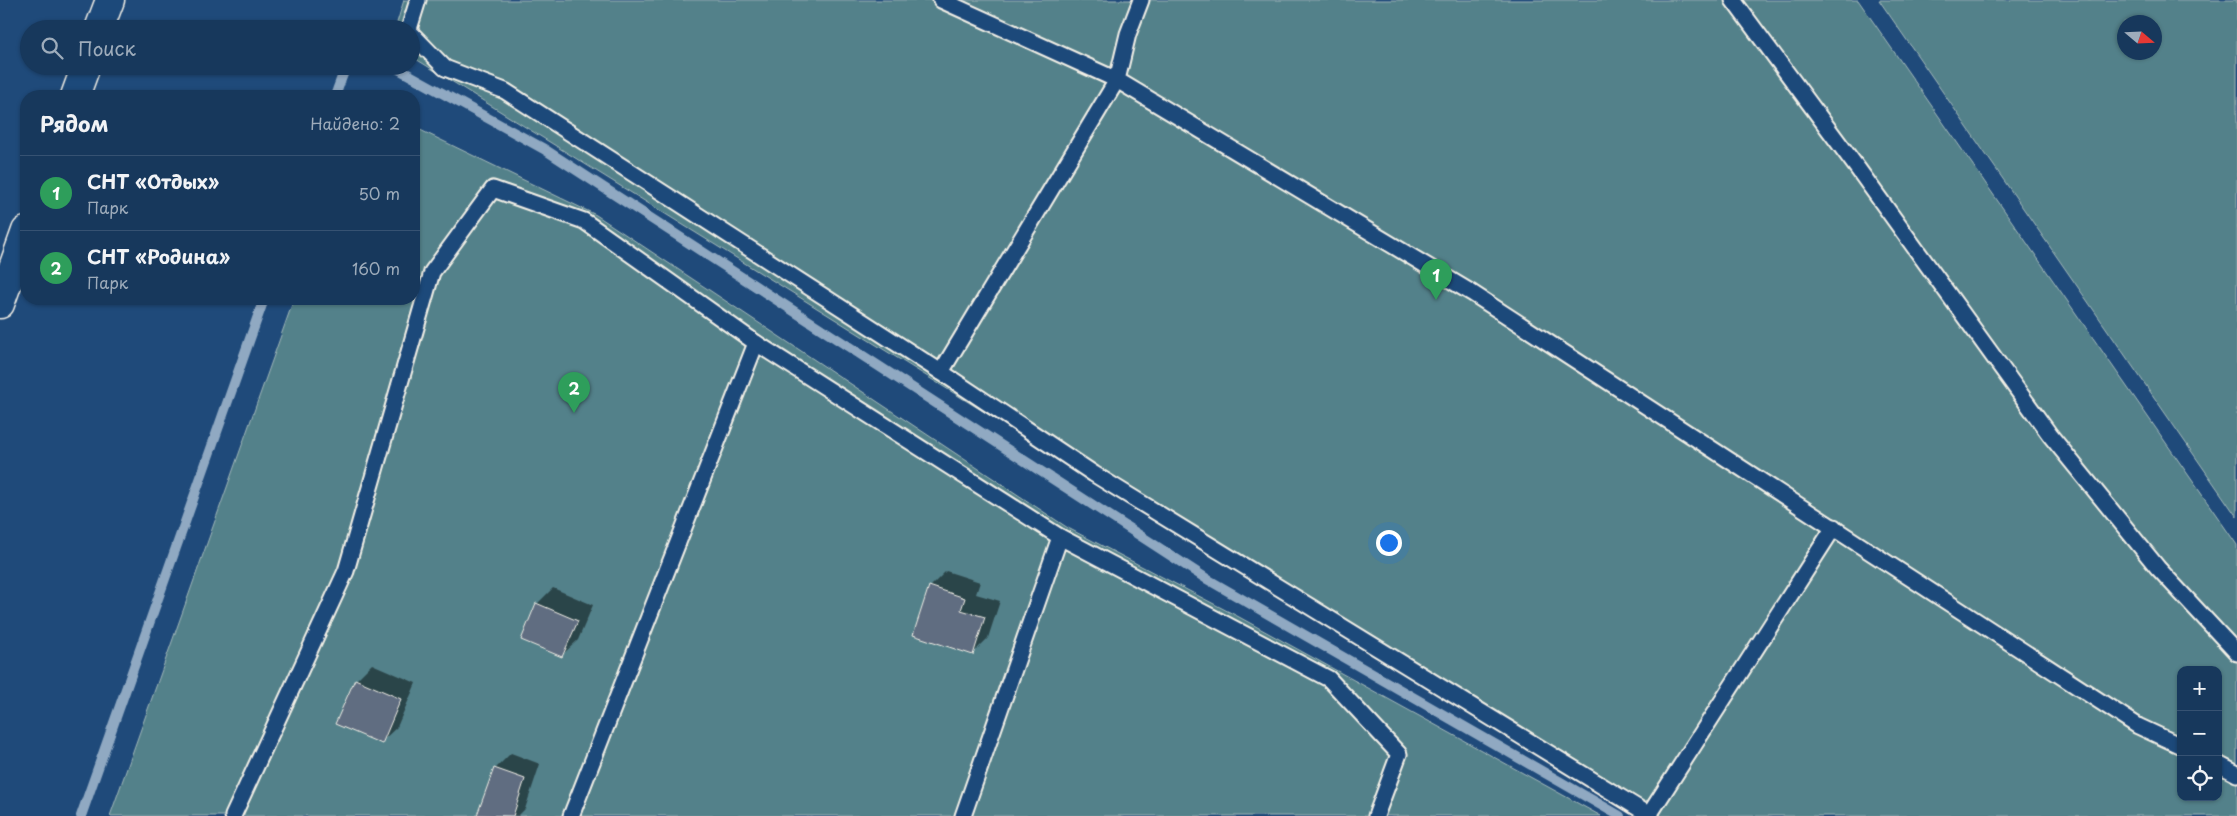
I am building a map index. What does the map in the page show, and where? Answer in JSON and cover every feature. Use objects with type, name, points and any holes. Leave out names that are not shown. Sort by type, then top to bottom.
[{"type":"main road","points":[[102,20],[110,0]]},
{"type":"main road","points":[[77,90],[83,75]]},
{"type":"main road","points":[[0,304],[20,248]]},
{"type":"lane","points":[[412,20],[418,0]]},
{"type":"lane","points":[[941,0],[1117,80],[1472,293],[2138,726],[2177,744]]},
{"type":"lane","points":[[941,372],[1117,80],[1128,34],[1140,0]]},
{"type":"lane","points":[[1733,0],[2050,435],[2158,568],[2237,653]]},
{"type":"lane","points":[[420,42],[445,68],[505,91],[941,372],[1094,474],[1650,815],[1834,528]]},
{"type":"lane","points":[[233,816],[346,571],[432,272],[492,189],[584,221],[756,343],[1060,538],[1329,679],[1399,754],[1376,816]]},
{"type":"lane","points":[[571,816],[756,343]]},
{"type":"lane","points":[[964,816],[1060,538]]},
{"type":"lane","points":[[2222,766],[2237,774]]},
{"type":"green space","points":[[404,0],[1858,0],[2237,545],[2237,816],[1635,816],[420,62],[420,20],[398,20]]},
{"type":"green space","points":[[1879,0],[2237,0],[2237,517]]},
{"type":"green space","points":[[420,130],[596,215],[1068,528],[1239,617],[1601,816],[110,816],[292,305],[420,305]]},
{"type":"building","points":[[929,586],[965,598],[961,610],[985,617],[973,655],[913,635]]},
{"type":"building","points":[[536,603],[578,621],[562,657],[521,640]]},
{"type":"building","points":[[355,679],[401,699],[382,744],[335,724]]},
{"type":"building","points":[[494,768],[525,779],[513,816],[477,815]]},
{"type":"waterway","points":[[337,90],[343,75]]},
{"type":"waterway","points":[[409,75],[544,149],[1207,579],[1620,816]]},
{"type":"waterway","points":[[81,816],[262,305]]},
{"type":"place","name":"СНТ «Отдых»","points":[[1436,300]]},
{"type":"place","name":"СНТ «Родина»","points":[[574,413]]}]
